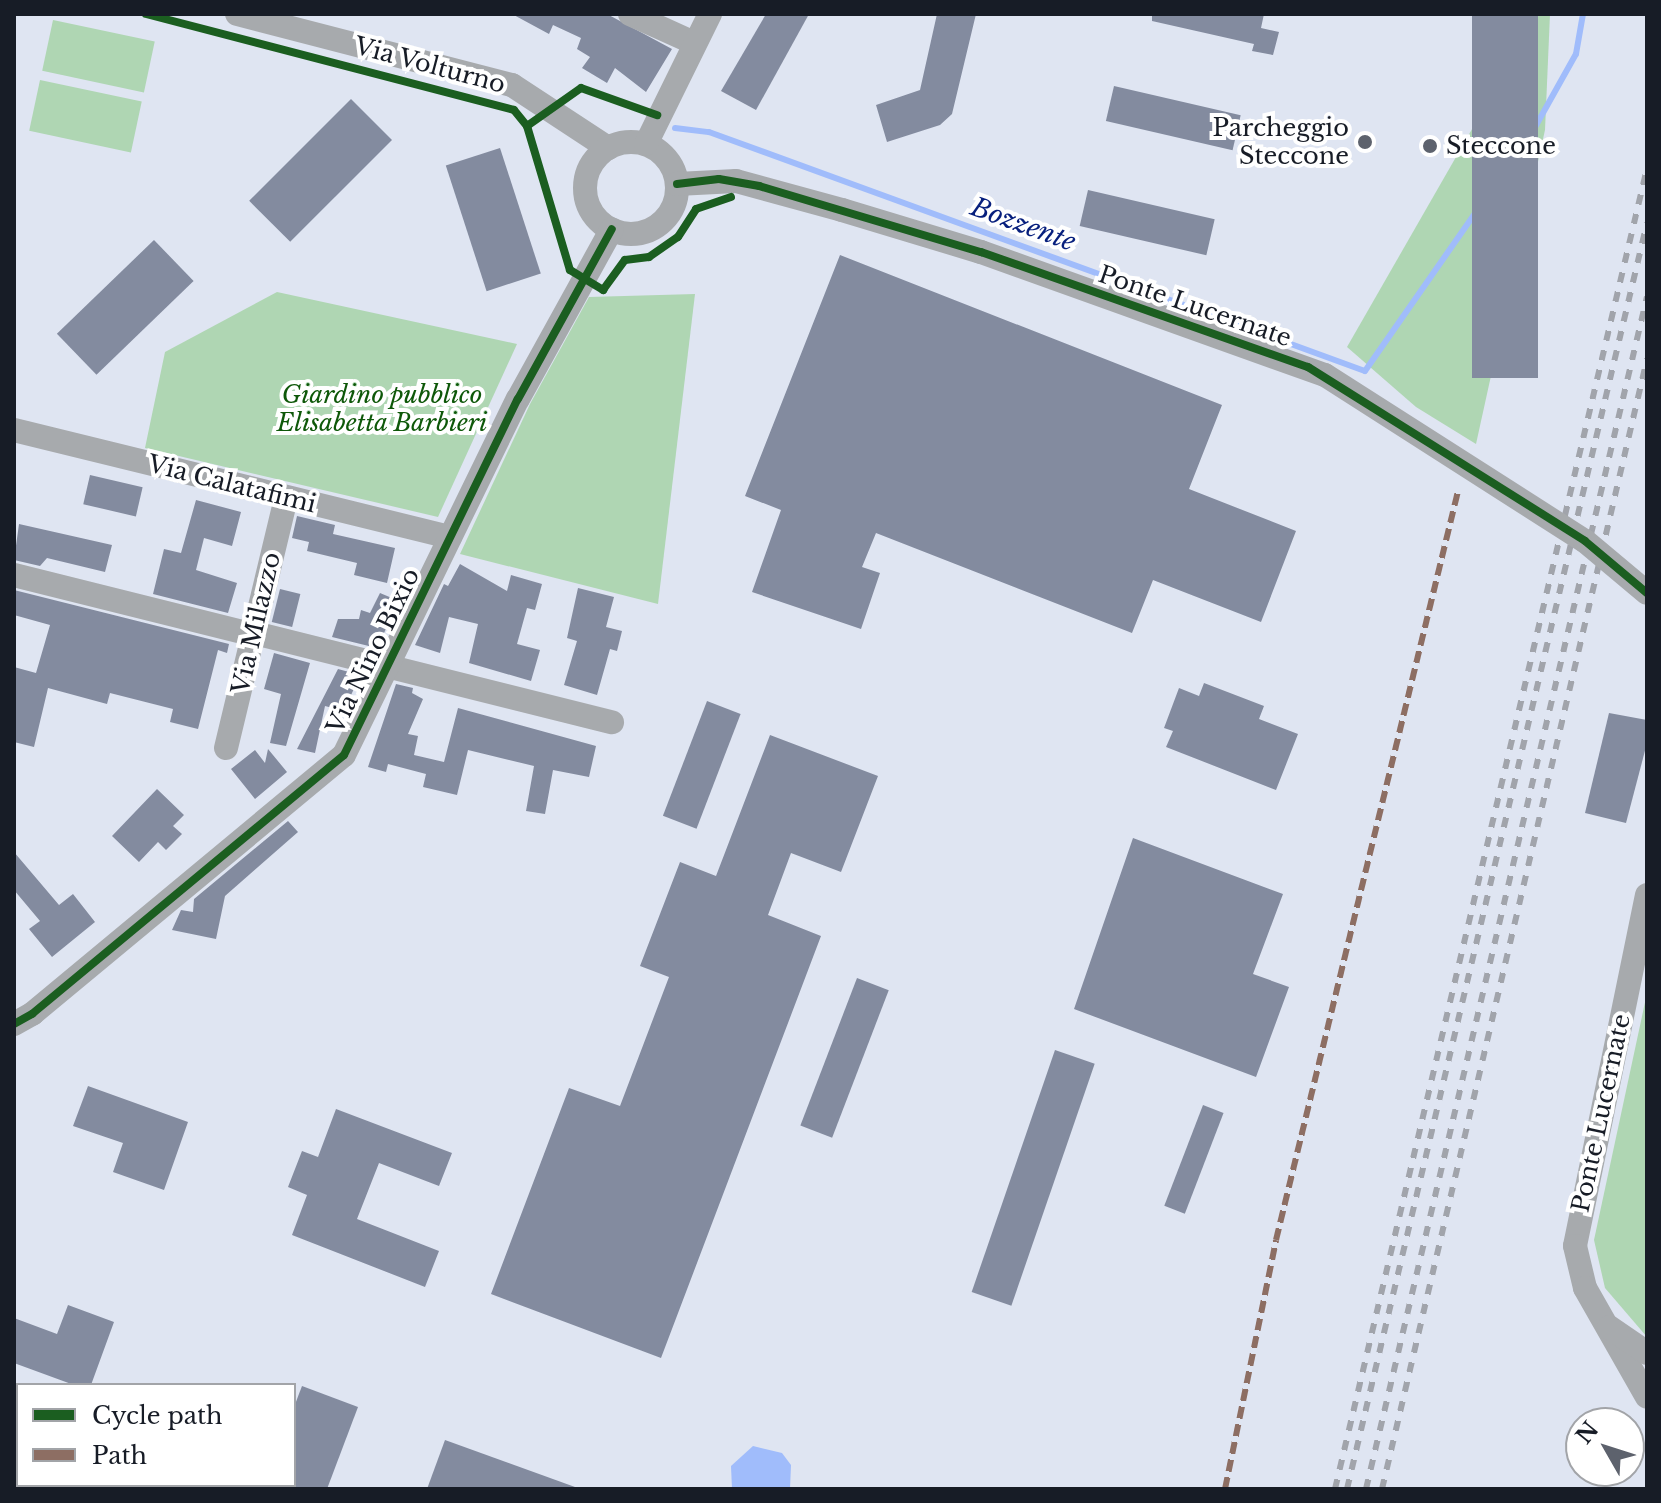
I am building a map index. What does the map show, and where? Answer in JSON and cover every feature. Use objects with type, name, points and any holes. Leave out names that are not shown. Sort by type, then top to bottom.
[{"type":"street","name":"Via Volturno","points":[[237,14],[512,85],[608,148]]},
{"type":"street","points":[[630,14],[694,43]]},
{"type":"street","points":[[646,144],[710,14]]},
{"type":"street","points":[[646,144],[667,160],[677,184],[676,197],[663,221],[638,233],[612,229],[593,213],[585,190],[591,166],[608,148],[646,144]]},
{"type":"street","name":"Ponte Lucernate","points":[[677,184],[736,181],[842,210],[996,257],[1325,375],[1585,541],[1647,593]]},
{"type":"street","name":"Via Nino Bixio","points":[[14,1024],[38,1009],[333,768],[355,738],[450,537],[567,305],[612,229]]},
{"type":"street","name":"Via Calatafimi","points":[[14,430],[450,537]]},
{"type":"street","name":"Via Milazzo","points":[[226,748],[286,498]]},
{"type":"street","points":[[14,575],[612,722]]},
{"type":"street","name":"Ponte Lucernate","points":[[1647,895],[1575,1246],[1585,1288],[1647,1397]]},
{"type":"street","points":[[14,1002],[38,1009]]},
{"type":"street","name":"Ponte Lucernate","points":[[1607,1326],[1647,1353]]},
{"type":"green space","points":[[1538,14],[1550,14],[1545,130],[1476,444],[1416,407],[1347,347]]},
{"type":"green space","points":[[53,20],[155,42],[144,92],[42,71]]},
{"type":"green space","points":[[40,80],[142,102],[131,152],[29,131]]},
{"type":"green space","name":"Giardino pubblico Elisabetta Barbieri","points":[[277,292],[517,344],[438,517],[145,448],[165,352]]},
{"type":"green space","name":"Giardino pubblico Elisabetta Barbieri","points":[[695,294],[658,604],[460,554],[530,404],[589,297]]},
{"type":"green space","points":[[1647,993],[1647,1337],[1605,1288],[1594,1240]]},
{"type":"water","points":[[753,1446],[782,1453],[791,1465],[790,1489],[732,1489],[731,1466]]},
{"type":"building","points":[[512,14],[607,14],[672,49],[646,92],[615,68],[607,83],[582,68],[590,57],[577,49],[581,38],[553,25],[549,34]]},
{"type":"building","points":[[766,14],[809,14],[756,110],[721,91]]},
{"type":"building","points":[[937,14],[976,14],[952,114],[940,125],[887,142],[876,105],[920,90]]},
{"type":"building","points":[[1152,14],[1264,14],[1261,28],[1279,32],[1273,55],[1252,51],[1254,44],[1152,21]]},
{"type":"building","points":[[1472,14],[1538,14],[1538,378],[1472,378]]},
{"type":"building","points":[[1114,86],[1241,115],[1233,150],[1106,121]]},
{"type":"building","points":[[351,99],[392,140],[290,242],[249,201]]},
{"type":"building","points":[[500,148],[541,274],[487,291],[446,166]]},
{"type":"building","points":[[1088,190],[1215,219],[1206,255],[1080,226]]},
{"type":"building","points":[[154,240],[194,281],[96,375],[57,334]]},
{"type":"building","points":[[840,255],[1222,405],[1189,489],[1296,531],[1261,622],[1153,580],[1132,633],[876,533],[862,567],[880,573],[861,629],[752,592],[781,510],[745,496]]},
{"type":"building","points":[[90,475],[143,487],[136,516],[83,504]]},
{"type":"building","points":[[196,500],[241,512],[232,546],[204,538],[196,570],[237,583],[228,613],[153,594],[164,549],[181,553]]},
{"type":"building","points":[[297,516],[335,525],[333,534],[395,548],[387,583],[354,575],[357,563],[307,551],[309,542],[292,538]]},
{"type":"building","points":[[19,524],[112,545],[105,572],[47,558],[40,566],[14,560]]},
{"type":"building","points":[[460,564],[507,591],[511,575],[542,584],[535,610],[527,608],[517,644],[540,650],[531,681],[469,663],[478,624],[449,617],[440,653],[415,645],[444,584],[448,586]]},
{"type":"building","points":[[578,588],[614,597],[606,627],[622,631],[617,651],[610,649],[597,695],[564,685],[577,641],[567,638]]},
{"type":"building","points":[[280,589],[300,594],[292,627],[272,622]]},
{"type":"building","points":[[14,590],[229,644],[227,653],[218,650],[198,729],[170,722],[173,709],[110,693],[107,704],[48,688],[34,747],[14,742],[14,667],[36,673],[50,625],[14,615]]},
{"type":"building","points":[[380,593],[399,601],[377,648],[332,637],[338,619],[359,619],[361,610],[370,613]]},
{"type":"building","points":[[274,653],[310,663],[286,746],[270,743],[281,694],[264,689]]},
{"type":"building","points":[[338,669],[360,675],[344,711],[325,706],[315,753],[297,749]]},
{"type":"building","points":[[1204,683],[1264,706],[1259,719],[1298,734],[1276,790],[1166,747],[1173,731],[1164,728],[1179,688],[1199,696]]},
{"type":"building","points":[[396,684],[413,688],[412,693],[423,699],[408,734],[418,736],[414,755],[444,762],[458,708],[596,746],[589,777],[553,770],[545,814],[526,811],[534,766],[468,750],[457,795],[423,787],[426,774],[388,764],[386,772],[368,767]]},
{"type":"building","points":[[707,701],[741,714],[697,829],[663,816]]},
{"type":"building","points":[[1609,713],[1647,720],[1647,743],[1626,823],[1585,813]]},
{"type":"building","points":[[770,735],[878,776],[841,872],[791,853],[768,915],[821,936],[661,1358],[491,1294],[569,1088],[620,1106],[669,977],[640,966],[680,862],[716,876]]},
{"type":"building","points":[[268,749],[287,772],[255,799],[231,769],[255,750],[265,763]]},
{"type":"building","points":[[157,789],[184,815],[173,826],[182,834],[166,850],[158,842],[139,862],[112,836]]},
{"type":"building","points":[[288,821],[298,832],[225,896],[216,939],[172,930],[181,910],[193,912],[194,899]]},
{"type":"building","points":[[1133,838],[1283,894],[1253,974],[1289,987],[1256,1077],[1074,1009]]},
{"type":"building","points":[[14,852],[59,905],[73,894],[95,922],[52,957],[29,929],[40,921],[14,890]]},
{"type":"building","points":[[857,978],[889,990],[832,1138],[800,1126]]},
{"type":"building","points":[[1055,1050],[1095,1064],[1011,1306],[972,1292]]},
{"type":"building","points":[[88,1086],[188,1122],[164,1190],[113,1172],[123,1143],[73,1126]]},
{"type":"building","points":[[1203,1105],[1224,1113],[1185,1214],[1164,1206]]},
{"type":"building","points":[[336,1109],[452,1153],[439,1186],[379,1163],[357,1219],[439,1251],[425,1287],[292,1235],[307,1195],[288,1187],[302,1151],[318,1157]]},
{"type":"building","points":[[68,1305],[114,1322],[92,1383],[69,1383],[14,1363],[14,1318],[57,1334]]},
{"type":"building","points":[[302,1386],[358,1407],[327,1489],[294,1489],[296,1402]]},
{"type":"building","points":[[445,1440],[575,1487],[427,1489]]},
{"type":"waterway","name":"Bozzente","points":[[675,128],[709,132],[1365,371],[1534,129],[1576,54],[1583,14]]},
{"type":"railway","points":[[1335,1489],[1647,168]]},
{"type":"railway","points":[[1347,1489],[1647,223]]},
{"type":"railway","points":[[1366,1489],[1647,297]]},
{"type":"railway","points":[[1382,1489],[1647,359]]},
{"type":"marked path","points":[[1225,1489],[1276,1240],[1458,491]]},
{"type":"cycle path","points":[[146,14],[514,110],[527,126],[581,88],[657,115]]},
{"type":"cycle path","points":[[527,126],[570,270],[603,290],[625,260],[649,257],[678,237],[696,209],[731,197]]},
{"type":"cycle path","points":[[677,184],[719,179],[759,186],[981,252],[1308,367],[1585,541],[1647,593]]},
{"type":"cycle path","points":[[14,1024],[32,1014],[344,755],[518,399],[612,229]]},
{"type":"place","name":"Parcheggio Steccone","points":[[1365,142]]},
{"type":"place","name":"Steccone","points":[[1430,146]]}]
